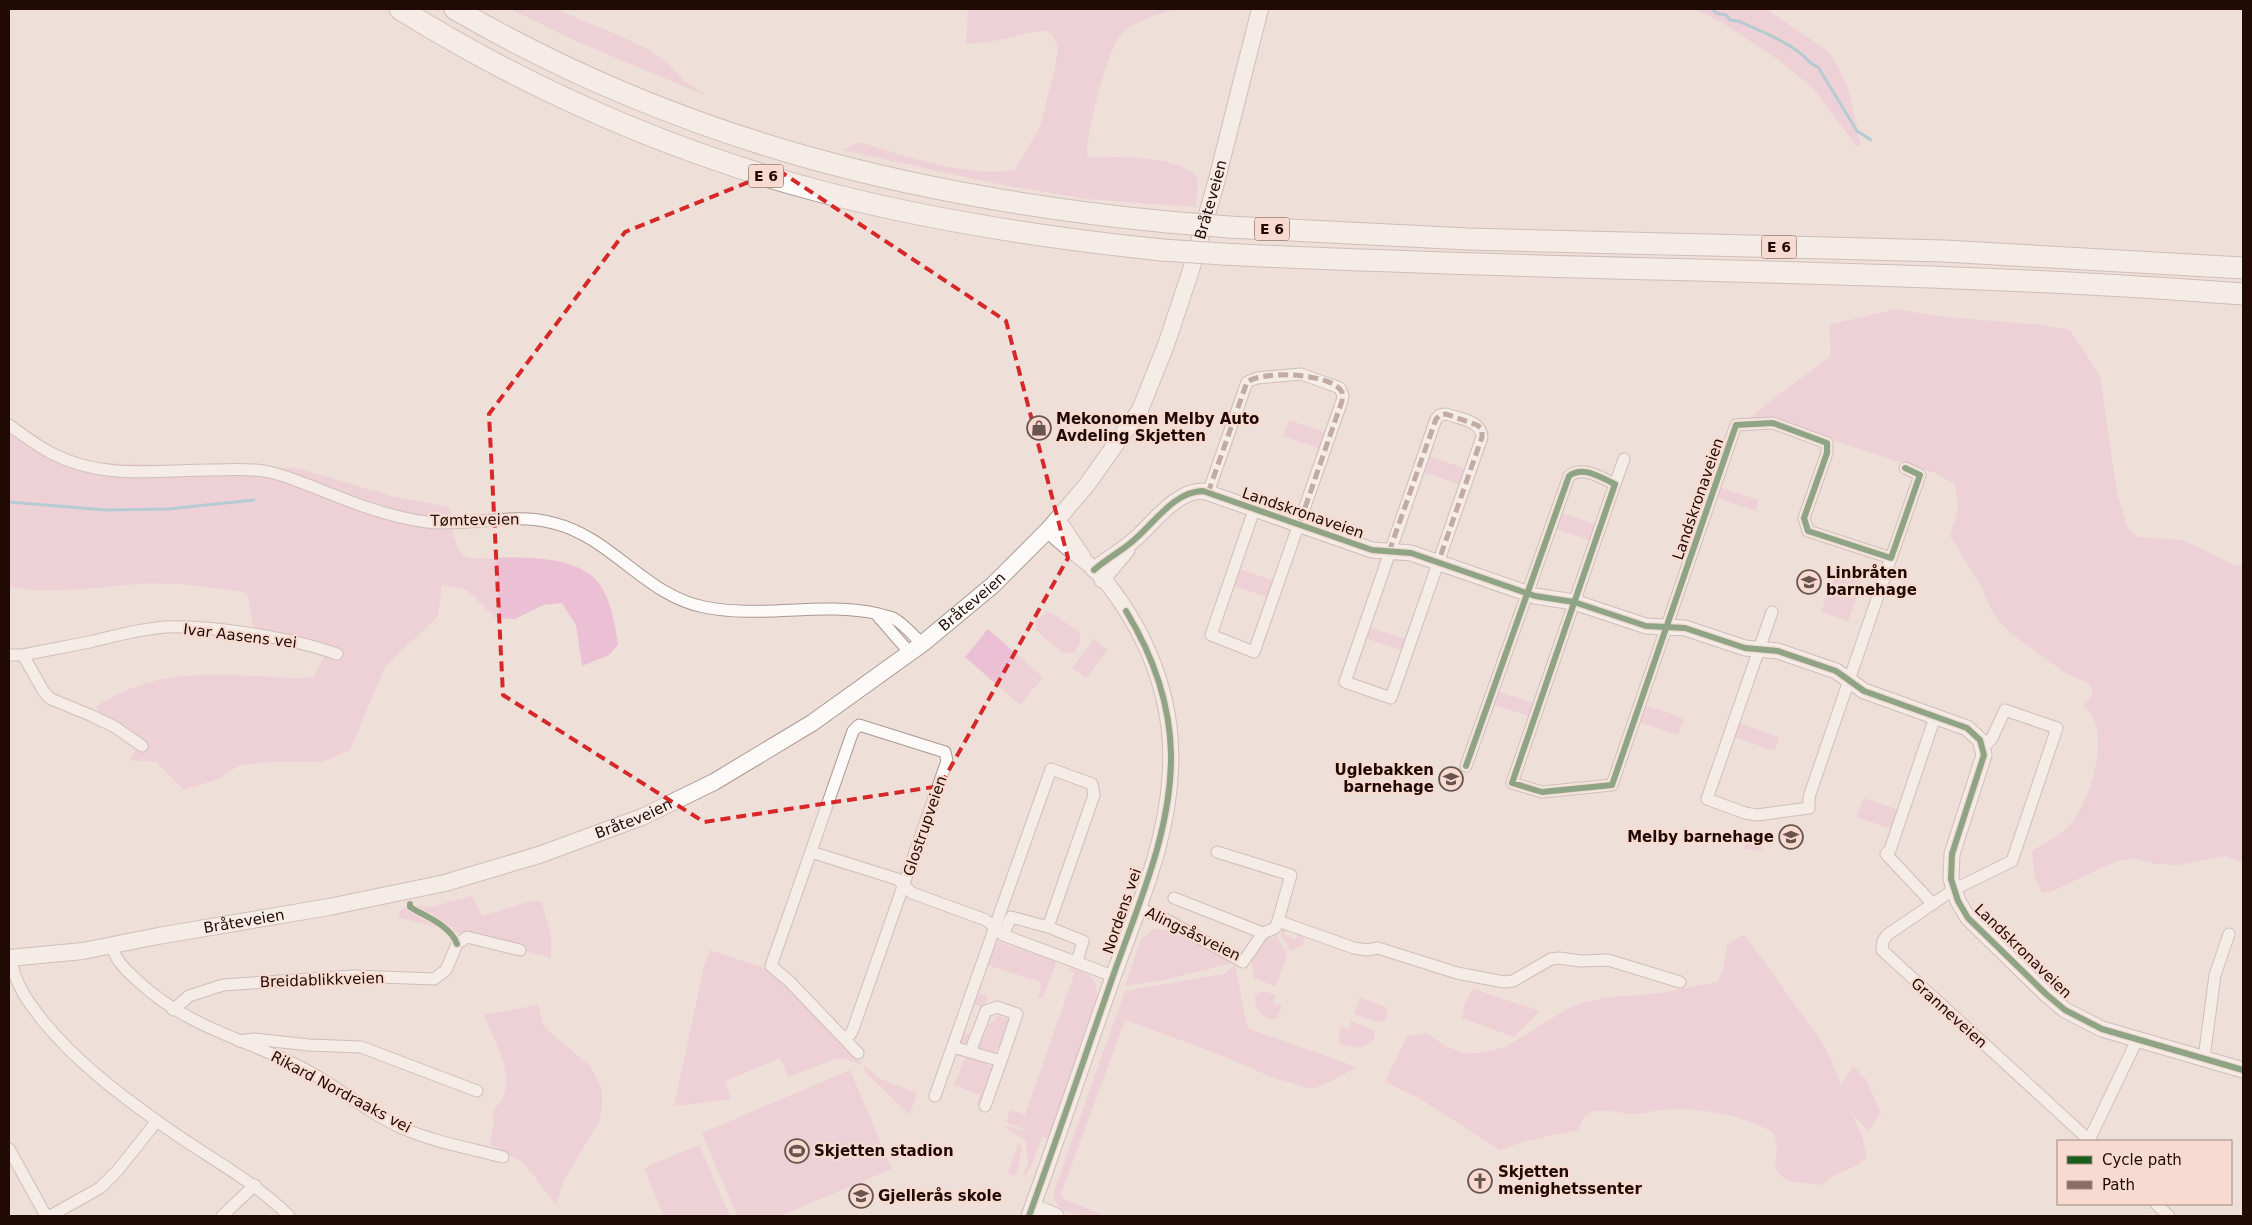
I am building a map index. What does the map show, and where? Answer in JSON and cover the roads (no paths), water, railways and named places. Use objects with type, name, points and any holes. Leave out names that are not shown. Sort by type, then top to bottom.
[{"type":"highway","name":"E 6","points":[[400,9],[466,47],[560,95],[665,140],[770,177],[876,205],[982,226],[1162,250],[1223,254],[1459,264],[2018,279],[2243,294]]},
{"type":"highway","name":"E 6","points":[[455,9],[521,45],[624,93],[676,115],[779,150],[830,165],[936,190],[1064,210],[1230,227],[1468,239],[2019,254],[2243,268]]},
{"type":"main road","name":"Bråteveien","points":[[10,958],[70,953],[158,936],[329,908],[437,884],[498,868],[594,836],[663,808],[735,771],[826,713],[916,648],[980,596],[1053,525],[1097,470],[1128,424],[1140,410],[1166,345],[1190,273],[1260,9]]},
{"type":"street","name":"Landskronaveien","points":[[1254,510],[1211,635],[1254,652],[1299,525],[1342,400],[1342,392],[1336,385],[1301,374],[1257,378],[1247,382],[1208,492],[1254,510],[1299,525],[1372,550],[1411,554],[1526,593],[1574,602],[1646,626],[1684,628],[1745,648],[1778,651],[1825,667],[1849,680],[1864,691],[1967,728],[1974,733],[1984,746]]},
{"type":"street","points":[[1446,414],[1477,424],[1482,429],[1482,437],[1391,698],[1345,682],[1390,552],[1436,419],[1440,415],[1446,414]]},
{"type":"street","name":"Landskronaveien","points":[[1624,459],[1512,783],[1530,789],[1556,792],[1612,785],[1736,425],[1773,423],[1827,443],[1827,452],[1804,518],[1808,531],[1891,558]]},
{"type":"street","name":"Tømteveien","points":[[9,425],[55,455],[101,470],[138,473],[255,470],[281,475],[379,511],[420,521],[455,524],[521,519],[552,522],[593,540],[661,591],[676,599],[705,608],[738,610],[842,608],[876,614],[896,634],[916,648]]},
{"type":"street","points":[[1772,612],[1707,799],[1745,813],[1757,815],[1809,808],[1809,797],[1920,476],[1905,468]]},
{"type":"street","points":[[1466,766],[1569,476],[1575,471],[1582,470],[1615,484]]},
{"type":"street","points":[[1094,571],[1123,557],[1133,542],[1182,498],[1193,492],[1208,492]]},
{"type":"street","name":"Nordens vei","points":[[1031,1211],[1138,908],[1158,841],[1168,796],[1171,753],[1166,706],[1152,661],[1126,611],[1053,525]]},
{"type":"street","name":"Ivar Aasens vei","points":[[9,655],[23,655],[141,630],[166,627],[223,631],[268,638],[313,646],[337,654]]},
{"type":"street","points":[[23,655],[44,692],[52,699],[107,723],[142,746]]},
{"type":"street","name":"Landskronaveien","points":[[1953,890],[2012,861],[2056,728],[2005,710],[1992,738],[1984,746],[1982,764],[1952,854],[1950,866],[1953,890],[1968,918],[2065,1010],[2102,1029],[2243,1070]]},
{"type":"street","points":[[1933,904],[1886,854],[1890,850],[1935,717]]},
{"type":"street","name":"Glostrupveien","points":[[846,1039],[852,1032],[946,767],[944,752],[859,725],[853,731],[771,966],[790,980],[858,1053]]},
{"type":"street","points":[[935,1096],[999,932],[1051,769],[1092,784],[1094,795],[1048,927]]},
{"type":"street","name":"Glostrupveien","points":[[811,852],[897,879],[912,893],[986,920],[999,932],[1113,976]]},
{"type":"street","points":[[1217,852],[1291,875],[1278,921],[1354,948],[1367,950],[1378,948],[1457,973],[1476,975],[1504,982],[1512,981],[1551,960],[1559,958],[1582,961],[1608,960],[1680,982]]},
{"type":"street","name":"Granneveien","points":[[1953,890],[1887,935],[1882,941],[1882,950],[2089,1140]]},
{"type":"street","name":"Alingsåsveien","points":[[1174,898],[1263,933]]},
{"type":"street","name":"Alingsåsveien","points":[[1138,908],[1163,918],[1244,962],[1263,933],[1275,928],[1278,921]]},
{"type":"street","points":[[999,932],[1011,918],[1048,927],[1083,941],[1077,962]]},
{"type":"street","points":[[2204,1058],[2215,975],[2229,934]]},
{"type":"street","name":"Breidablikkveien","points":[[173,1010],[189,996],[223,985],[354,976],[434,979],[446,970],[457,944],[467,937],[520,950]]},
{"type":"street","name":"Rikard Nordraaks vei","points":[[112,946],[122,966],[173,1010],[237,1041],[278,1056],[310,1072],[372,1113],[402,1128],[444,1143],[503,1157]]},
{"type":"street","points":[[10,958],[20,988],[51,1030],[102,1079],[156,1121],[255,1185],[289,1216]]},
{"type":"street","points":[[970,1052],[986,1011],[997,1007],[1017,1014],[985,1106]]},
{"type":"street","name":"Granneveien","points":[[2090,1140],[2138,1038]]},
{"type":"street","name":"Rikard Nordraaks vei","points":[[237,1041],[254,1039],[309,1045],[361,1047],[476,1091]]},
{"type":"street","points":[[953,1046],[1000,1061]]},
{"type":"street","points":[[50,1216],[100,1188],[117,1171],[156,1121]]},
{"type":"street","points":[[9,1149],[46,1216]]},
{"type":"street","points":[[222,1216],[255,1185]]},
{"type":"street","points":[[2157,1205],[2169,1216]]},
{"type":"street","points":[[1031,1211],[1056,1216]]},
{"type":"waterway","points":[[1712,9],[1716,13],[1726,15],[1730,20],[1738,21],[1785,43],[1818,67],[1857,131],[1871,140]]},
{"type":"waterway","points":[[9,502],[106,510],[168,509],[254,500]]},
{"type":"place","name":"Mekonomen Melby Auto Avdeling Skjetten","points":[[1039,428]]},
{"type":"place","name":"Linbråten barnehage","points":[[1809,582]]},
{"type":"place","name":"Uglebakken barnehage","points":[[1451,779]]},
{"type":"place","name":"Melby barnehage","points":[[1791,837]]},
{"type":"place","name":"Skjetten stadion","points":[[797,1151]]},
{"type":"place","name":"Skjetten menighetssenter","points":[[1480,1181]]},
{"type":"place","name":"Gjellerås skole","points":[[861,1196]]}]
